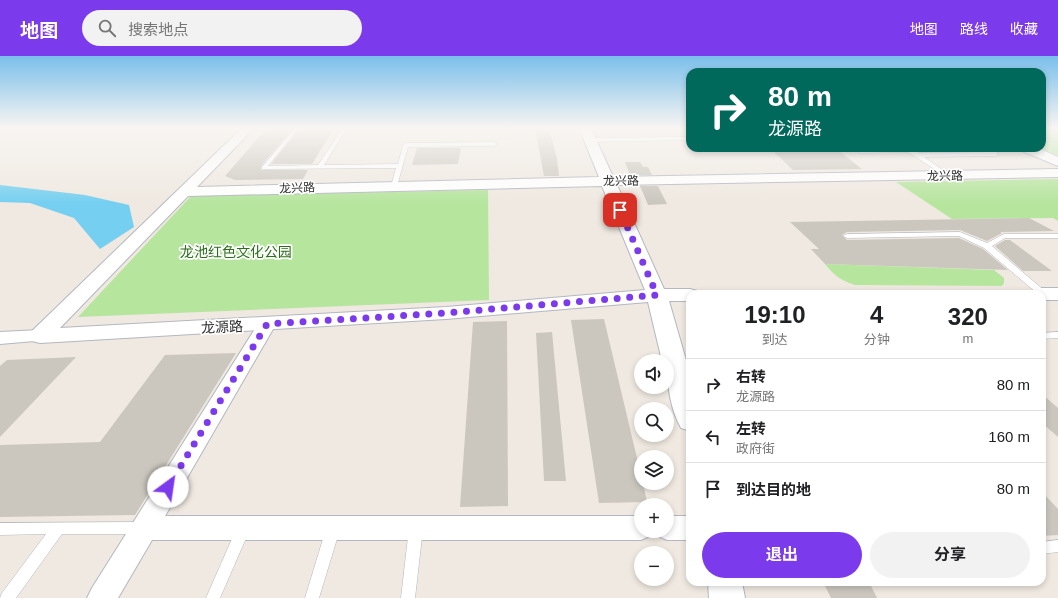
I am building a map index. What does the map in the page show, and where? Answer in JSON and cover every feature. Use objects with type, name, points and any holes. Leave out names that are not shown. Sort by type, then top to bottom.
[{"type":"street","points":[[0,338],[40,336],[223,153]]},
{"type":"street","points":[[596,153],[657,295],[686,406]]},
{"type":"street","points":[[1039,153],[1058,162]]},
{"type":"street","name":"龙兴路","points":[[184,192],[608,181],[1058,173]]},
{"type":"street","name":"龙源路","points":[[40,336],[446,313],[657,295],[686,295]]},
{"type":"street","points":[[102,598],[267,324]]},
{"type":"street","points":[[144,528],[634,528]]},
{"type":"street","points":[[674,528],[686,528]]},
{"type":"street","points":[[726,586],[727,598]]},
{"type":"lane","points":[[276,153],[264,168],[400,166]]},
{"type":"lane","points":[[320,167],[328,153]]},
{"type":"lane","points":[[394,186],[404,153]]},
{"type":"lane","points":[[915,153],[948,176]]},
{"type":"lane","points":[[918,155],[996,154],[995,153]]},
{"type":"lane","points":[[847,236],[960,234],[987,246],[1043,290]]},
{"type":"lane","points":[[987,246],[1004,236],[1058,236]]},
{"type":"lane","points":[[1046,336],[1058,335]]},
{"type":"lane","points":[[7,598],[58,528]]},
{"type":"lane","points":[[0,529],[144,528]]},
{"type":"lane","points":[[213,598],[244,528]]},
{"type":"lane","points":[[312,598],[333,528]]},
{"type":"lane","points":[[408,598],[416,528]]},
{"type":"lane","points":[[1046,548],[1058,546]]},
{"type":"green space","points":[[1058,179],[1058,221],[1053,218],[952,219],[896,182]]},
{"type":"green space","name":"龙池红色文化公园","points":[[488,190],[489,300],[78,317],[191,196]]},
{"type":"green space","points":[[825,264],[994,270],[1004,278],[1004,283],[1002,286],[855,285],[838,277]]},
{"type":"water","points":[[0,185],[85,195],[129,205],[134,227],[100,249],[74,218],[30,203],[0,202]]},
{"type":"building","points":[[245,153],[272,153],[261,166],[261,170],[308,170],[303,179],[235,180],[225,176]]},
{"type":"building","points":[[280,153],[319,153],[312,164],[271,164]]},
{"type":"building","points":[[415,153],[460,153],[458,164],[412,165]]},
{"type":"building","points":[[540,153],[556,153],[559,176],[544,176]]},
{"type":"building","points":[[776,153],[842,153],[862,169],[793,170]]},
{"type":"building","points":[[625,162],[640,162],[643,167],[648,167],[652,175],[630,175]]},
{"type":"building","points":[[640,186],[658,186],[667,204],[648,205]]},
{"type":"building","points":[[1029,218],[1054,231],[1000,232],[1002,233],[987,241],[960,230],[847,232],[842,235],[847,240],[959,238],[983,249],[1008,270],[825,264],[811,249],[819,249],[790,222]]},
{"type":"building","points":[[1005,240],[1010,240],[1052,271],[1023,271],[995,246]]},
{"type":"building","points":[[604,319],[635,450],[634,490],[644,490],[646,498],[634,498],[634,502],[599,503],[571,320]]},
{"type":"building","points":[[507,321],[508,506],[460,507],[473,322]]},
{"type":"building","points":[[552,332],[566,481],[544,481],[536,333]]},
{"type":"building","points":[[236,353],[135,515],[0,517],[0,445],[100,442],[165,355]]},
{"type":"building","points":[[76,357],[0,437],[0,366],[7,360]]},
{"type":"building","points":[[1046,398],[1058,408],[1058,437],[1046,426]]},
{"type":"building","points":[[1046,496],[1058,509],[1058,535],[1046,536]]},
{"type":"building","points":[[825,586],[871,586],[877,598],[831,598]]},
{"type":"route","points":[[168,487],[267,324],[446,313],[657,295],[620,210]]}]
